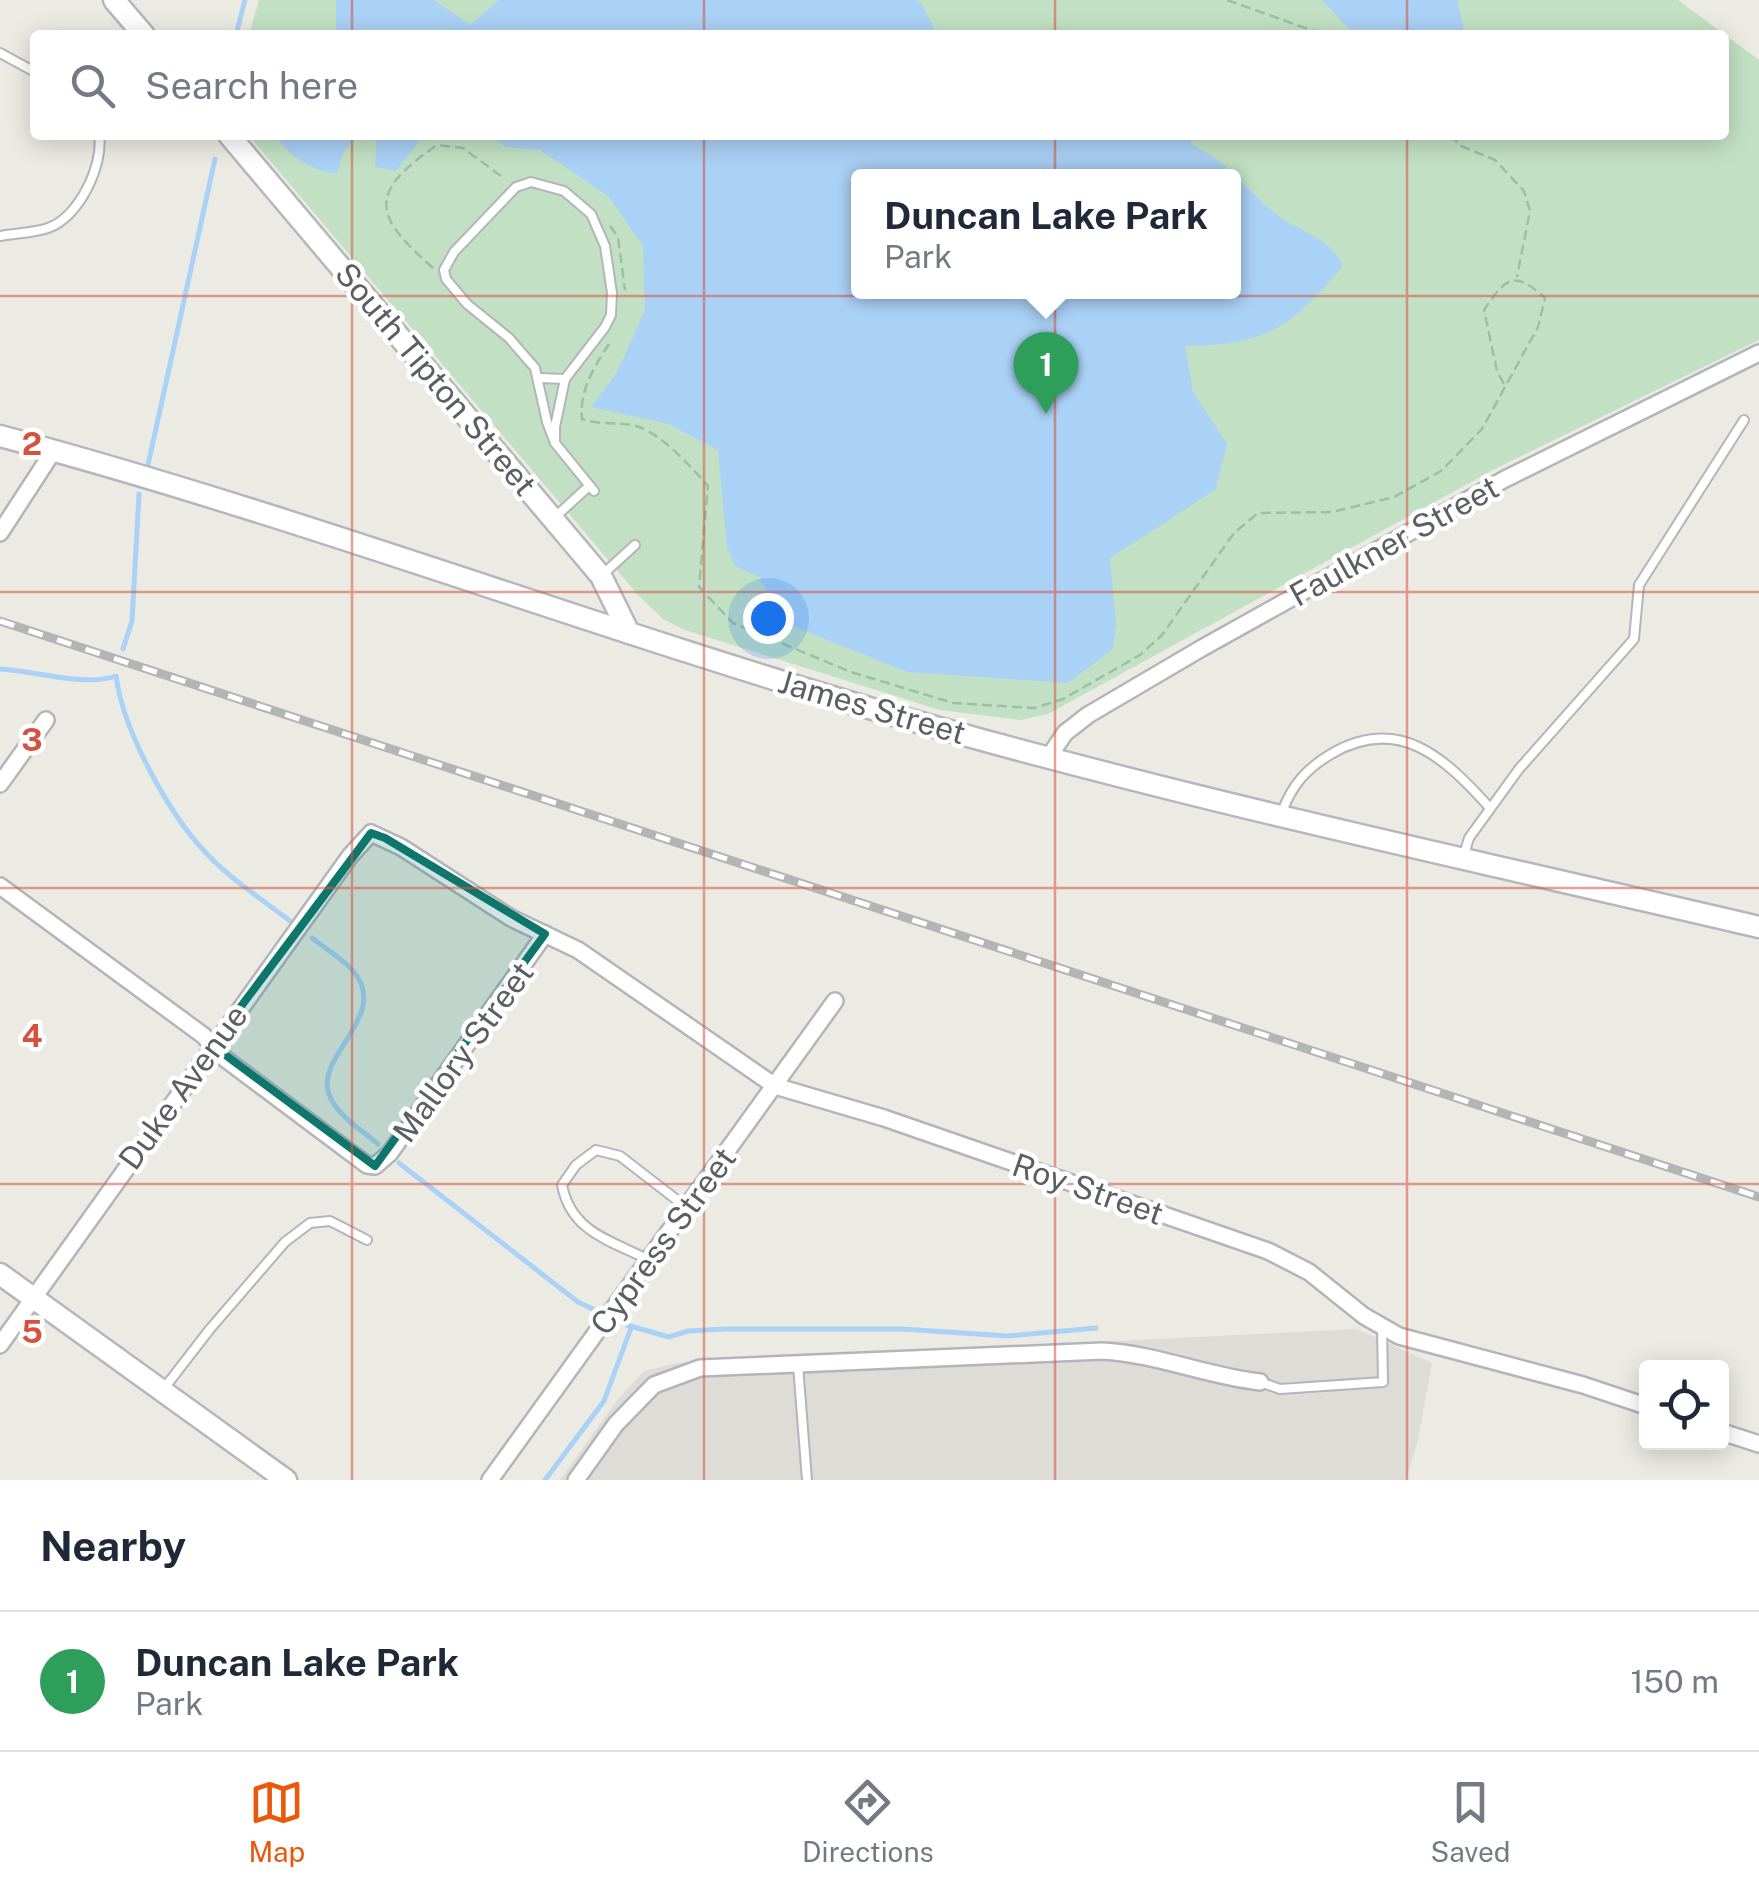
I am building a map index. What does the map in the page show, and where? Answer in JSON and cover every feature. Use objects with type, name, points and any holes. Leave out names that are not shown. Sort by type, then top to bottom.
[{"type":"street","points":[[114,0],[140,30]]},
{"type":"street","name":"South Tipton Street","points":[[233,140],[601,576],[628,633]]},
{"type":"street","name":"Faulkner Street","points":[[1048,758],[1065,733],[1088,715],[1202,648],[1505,479],[1759,352]]},
{"type":"street","name":"James Street","points":[[0,436],[876,710],[1048,758],[1759,927]]},
{"type":"street","points":[[0,533],[54,450]]},
{"type":"street","points":[[0,784],[46,720]]},
{"type":"street","name":"Roy Street","points":[[371,833],[411,853],[511,918],[578,950],[774,1086],[884,1118],[1268,1252],[1310,1272],[1398,1336],[1583,1384],[1639,1404]]},
{"type":"street","name":"Duke Avenue","points":[[0,1345],[212,1046],[350,856],[371,833]]},
{"type":"street","points":[[0,886],[212,1046]]},
{"type":"street","name":"Mallory Street","points":[[212,1046],[360,1162],[375,1166],[390,1153],[545,934]]},
{"type":"street","name":"Cypress Street","points":[[490,1480],[834,1001]]},
{"type":"street","points":[[0,1274],[286,1480]]},
{"type":"street","points":[[576,1480],[616,1424],[654,1386],[700,1368],[1102,1351],[1142,1354],[1233,1379],[1260,1382]]},
{"type":"street","points":[[1729,1434],[1759,1444]]},
{"type":"lane","points":[[0,54],[30,69]]},
{"type":"lane","points":[[0,236],[51,228],[71,211],[98,171],[99,140]]},
{"type":"lane","points":[[553,518],[592,488],[555,443],[541,402],[539,378],[526,355],[467,304],[446,279],[444,270],[454,252],[516,187],[532,182],[564,191],[591,214],[606,246],[612,293],[605,327],[565,379],[555,443]]},
{"type":"lane","points":[[539,378],[565,379]]},
{"type":"lane","points":[[1463,858],[1469,838],[1519,769],[1634,639],[1639,585],[1744,420]]},
{"type":"lane","points":[[601,576],[635,544]]},
{"type":"lane","points":[[1282,815],[1296,783],[1316,763],[1366,738],[1382,737],[1412,744],[1432,754],[1465,780],[1490,808]]},
{"type":"lane","points":[[649,1260],[579,1224],[566,1205],[562,1184],[576,1165],[596,1150],[620,1156],[687,1207]]},
{"type":"lane","points":[[162,1391],[285,1242],[310,1223],[330,1220],[366,1240]]},
{"type":"lane","points":[[1260,1382],[1280,1388],[1383,1382],[1382,1328]]},
{"type":"lane","points":[[798,1364],[807,1480]]},
{"type":"path","points":[[1227,0],[1311,30]]},
{"type":"path","points":[[1455,140],[1495,160],[1524,191],[1530,212],[1516,279]]},
{"type":"path","points":[[446,279],[390,225],[385,204],[390,189],[413,162],[436,145],[463,148],[516,187]]},
{"type":"path","points":[[608,224],[618,237],[626,280],[624,294]]},
{"type":"path","points":[[612,338],[593,369],[580,403],[582,419],[600,425],[638,426],[683,458],[708,486],[699,586],[733,623],[851,672],[953,703],[1034,708],[1063,700],[1140,655],[1162,635],[1234,533],[1258,513],[1332,512],[1394,497],[1441,471],[1482,430],[1538,327],[1544,298],[1528,283],[1516,279],[1502,284],[1484,310],[1497,371],[1505,386]]},
{"type":"highlighted area","points":[[371,833],[545,934],[375,1166],[212,1045]]},
{"type":"shaded area","points":[[1357,1329],[1432,1363],[1418,1440],[1406,1480],[560,1480],[618,1399],[644,1371],[677,1363]]},
{"type":"green space","points":[[259,0],[1678,0],[1718,30],[250,30]]},
{"type":"green space","points":[[1729,38],[1759,60],[1759,340],[1493,470],[1048,714],[1021,720],[940,710],[685,630],[663,619],[637,594],[252,140],[1729,140]]},
{"type":"water","points":[[336,0],[434,0],[470,25],[499,0],[916,0],[935,30],[336,30]]},
{"type":"water","points":[[1322,0],[1457,0],[1464,30],[1350,30]]},
{"type":"water","points":[[279,140],[355,140],[344,151],[337,173],[318,169],[287,150]]},
{"type":"water","points":[[377,140],[420,140],[396,171],[375,167]]},
{"type":"water","points":[[496,140],[1191,140],[1191,144],[1228,169],[851,169],[851,299],[1241,299],[1241,182],[1279,216],[1329,247],[1343,266],[1308,305],[1275,329],[1237,342],[1185,346],[1193,392],[1227,444],[1215,490],[1110,558],[1116,624],[1113,649],[1068,683],[907,672],[785,623],[759,577],[735,566],[727,547],[718,450],[669,424],[591,407],[616,374],[645,310],[643,246],[608,196],[540,150],[505,147]]},
{"type":"waterway","points":[[237,30],[245,0]]},
{"type":"waterway","points":[[148,465],[215,159]]},
{"type":"waterway","points":[[123,649],[132,621],[139,494]]},
{"type":"waterway","points":[[0,669],[90,680],[116,676],[138,745],[177,816],[215,862],[290,921]]},
{"type":"waterway","points":[[312,938],[350,967],[363,988],[358,1020],[332,1065],[329,1094],[350,1122],[378,1144]]},
{"type":"waterway","points":[[399,1163],[578,1302],[595,1310]]},
{"type":"waterway","points":[[627,1325],[669,1337],[688,1331],[724,1329],[902,1329],[1008,1336],[1096,1328]]},
{"type":"waterway","points":[[545,1480],[604,1401],[631,1328]]},
{"type":"railway","points":[[0,621],[1759,1197]]},
{"type":"place","name":"Duncan Lake Park","points":[[1046,414]]}]
